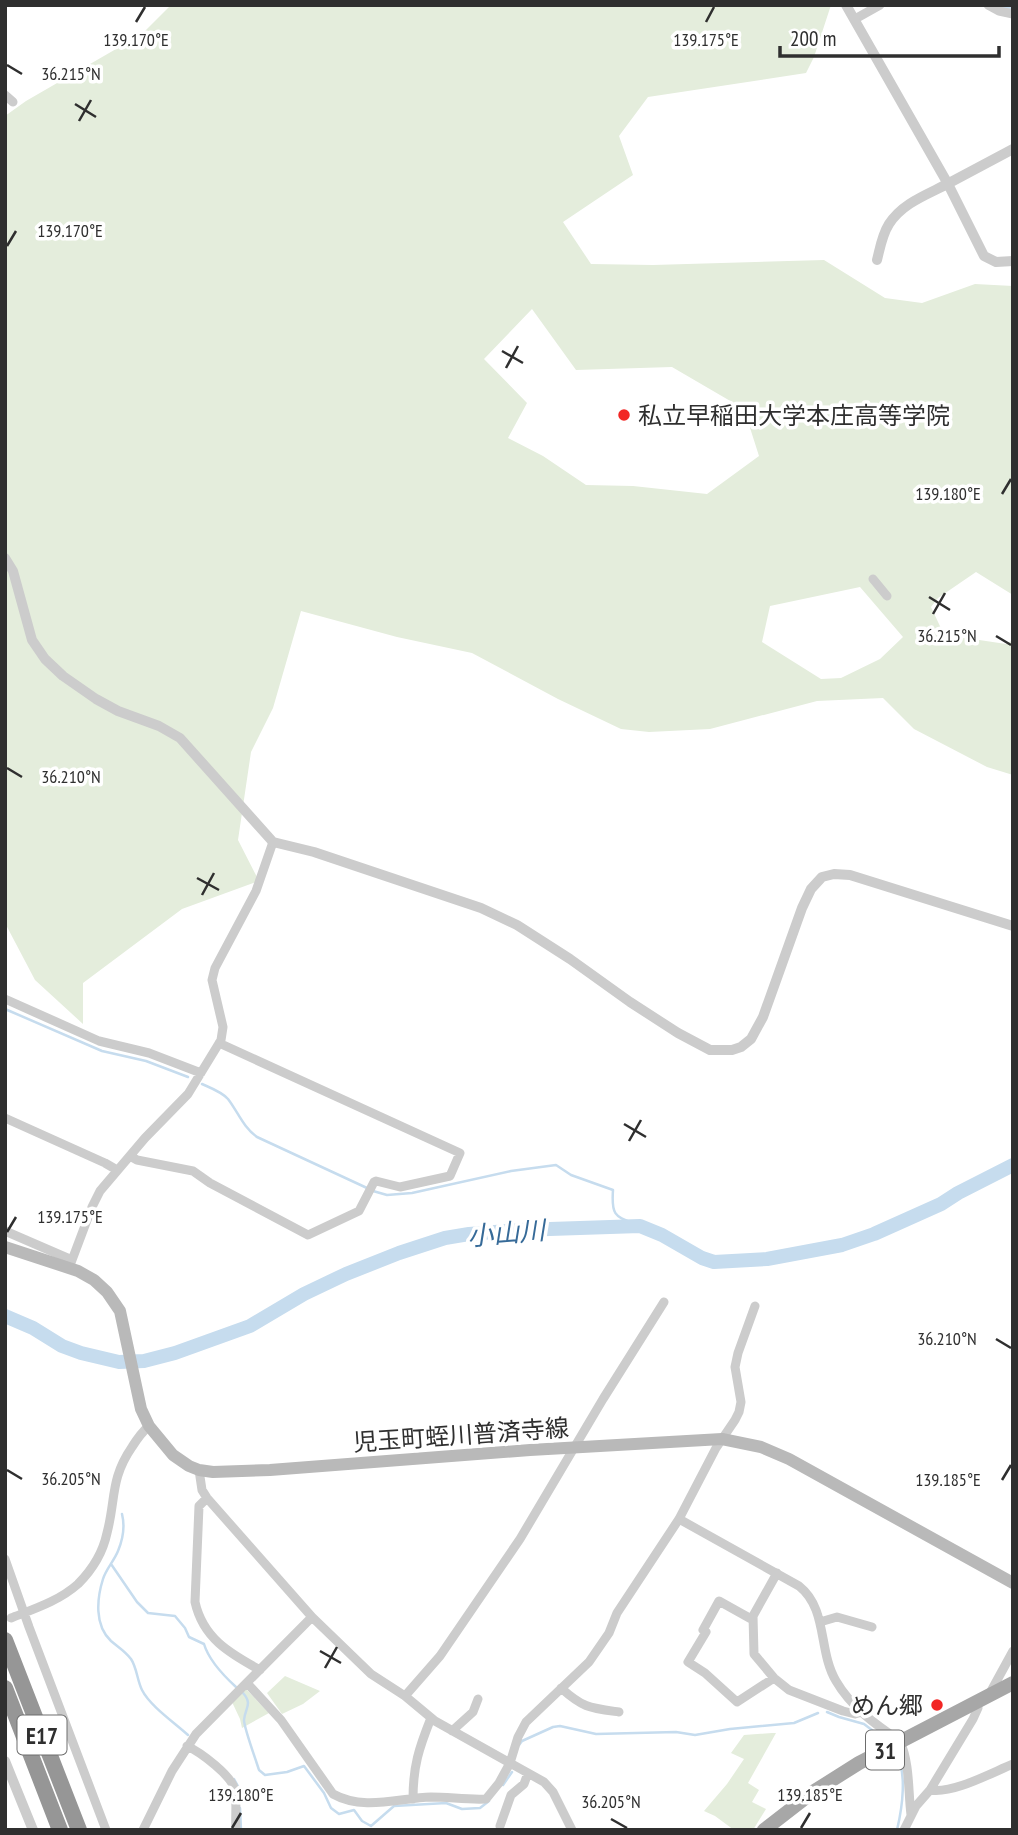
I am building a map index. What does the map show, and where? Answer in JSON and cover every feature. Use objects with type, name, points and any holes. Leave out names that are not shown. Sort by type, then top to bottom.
[{"type":"highway","name":"E17","points":[[5,1640],[79,1830]]},
{"type":"highway","name":"E17","points":[[5,1688],[60,1830]]},
{"type":"main road","name":"児玉町蛭川普済寺線","points":[[5,1247],[70,1264],[101,1286],[120,1311],[141,1409],[149,1426],[173,1455],[199,1470],[270,1470],[722,1439],[761,1447],[781,1455],[1013,1583]]},
{"type":"main road","name":"31","points":[[764,1830],[838,1776],[1013,1683]]},
{"type":"street","points":[[846,5],[948,184],[984,257],[996,262],[1013,261]]},
{"type":"street","points":[[855,19],[880,5]]},
{"type":"street","points":[[988,5],[1013,14]]},
{"type":"street","points":[[877,260],[889,224],[900,212],[922,196],[1013,149]]},
{"type":"street","points":[[5,558],[13,571],[32,640],[45,659],[63,676],[96,699],[180,738],[273,842],[314,852],[468,904],[517,925],[630,1002],[710,1050],[732,1050],[741,1047],[756,1032],[802,908],[811,889],[822,877],[834,874],[850,875],[1013,926]]},
{"type":"street","points":[[873,579],[887,596]]},
{"type":"street","points":[[5,1231],[70,1264],[100,1191],[188,1094],[219,1043],[223,1027],[212,980],[215,968],[256,891],[273,842]]},
{"type":"street","points":[[5,999],[99,1041],[149,1053],[201,1073]]},
{"type":"street","points":[[130,1156],[137,1160],[192,1171],[308,1235],[359,1211],[376,1181],[400,1187],[450,1175],[460,1153],[219,1043]]},
{"type":"street","points":[[5,1118],[117,1170]]},
{"type":"street","points":[[405,1696],[440,1656],[520,1539],[664,1303]]},
{"type":"street","points":[[247,1683],[281,1720],[333,1794],[343,1799],[361,1803],[431,1797],[486,1799],[510,1763],[526,1722],[589,1662],[609,1633],[618,1613],[679,1519],[739,1412],[741,1402],[734,1367],[755,1306]]},
{"type":"street","points":[[11,1618],[61,1596],[88,1573],[105,1542],[119,1469],[136,1440],[149,1426]]},
{"type":"street","points":[[199,1470],[202,1490],[207,1498],[312,1617],[371,1674],[405,1696],[431,1718],[544,1782],[553,1792],[572,1830]]},
{"type":"street","points":[[207,1498],[200,1506],[195,1602],[198,1616],[214,1639],[260,1670]]},
{"type":"street","points":[[679,1519],[799,1586],[810,1597],[818,1614],[830,1669],[836,1682],[862,1712],[900,1741],[906,1760],[911,1815]]},
{"type":"street","points":[[5,1559],[106,1830]]},
{"type":"street","points":[[777,1573],[753,1616],[754,1654],[774,1678],[789,1690],[843,1711],[856,1714],[862,1712]]},
{"type":"street","points":[[753,1620],[719,1601],[703,1630],[706,1632],[688,1662],[705,1673],[737,1702],[774,1678]]},
{"type":"street","points":[[142,1830],[187,1745],[312,1617]]},
{"type":"street","points":[[820,1622],[837,1617],[872,1627]]},
{"type":"street","points":[[904,1830],[916,1806],[930,1790],[1013,1651]]},
{"type":"street","points":[[561,1688],[578,1703],[595,1709],[619,1712]]},
{"type":"street","points":[[452,1731],[473,1712],[478,1699]]},
{"type":"street","points":[[413,1799],[416,1756],[431,1718]]},
{"type":"street","points":[[187,1745],[232,1782],[235,1791],[236,1830]]},
{"type":"street","points":[[5,1761],[33,1830]]},
{"type":"street","points":[[930,1790],[939,1791],[963,1784],[1013,1764]]},
{"type":"street","points":[[500,1826],[511,1795],[524,1784],[528,1773]]},
{"type":"green space","points":[[171,5],[831,5],[806,73],[648,97],[619,136],[633,175],[563,222],[591,264],[824,260],[885,298],[922,303],[975,284],[1013,286],[1013,595],[976,572],[938,598],[931,607],[946,639],[966,638],[1006,644],[1013,640],[1013,775],[987,767],[914,729],[883,698],[817,701],[710,729],[649,732],[621,729],[472,653],[397,637],[301,611],[273,708],[251,752],[238,840],[259,881],[182,909],[83,983],[83,1024],[35,980],[5,923],[5,116],[142,34]],"holes":[[[532,309],[576,370],[672,367],[744,409],[759,456],[707,494],[633,486],[586,485],[543,456],[508,438],[527,403],[484,359]],[[860,587],[903,637],[880,659],[841,678],[821,679],[762,642],[770,606]]]},
{"type":"green space","points":[[285,1676],[320,1691],[303,1704],[282,1714],[267,1693]]},
{"type":"green space","points":[[245,1688],[269,1713],[242,1728],[232,1702]]},
{"type":"green space","points":[[776,1733],[748,1783],[759,1790],[752,1802],[766,1809],[753,1830],[734,1830],[704,1811],[744,1759],[731,1753],[744,1735]]},
{"type":"waterway","points":[[1003,5],[1013,8]]},
{"type":"waterway","points":[[5,1009],[102,1051],[146,1061],[188,1077]]},
{"type":"waterway","points":[[202,1084],[226,1097],[244,1124],[257,1137],[367,1188]]},
{"type":"waterway","points":[[373,1191],[387,1195],[412,1193],[511,1171],[556,1165],[571,1175],[613,1190],[614,1211],[625,1220],[640,1226]]},
{"type":"waterway","name":"小山川","points":[[5,1316],[81,1353],[119,1362],[144,1361],[175,1353],[250,1326],[304,1294],[346,1274],[445,1238],[520,1230],[640,1226],[714,1262],[767,1259],[842,1245],[874,1234],[941,1204],[1013,1165]]},
{"type":"waterway","points":[[122,1514],[121,1542],[104,1575],[99,1594],[99,1619],[106,1635],[131,1659],[146,1696],[188,1735]]},
{"type":"waterway","points":[[111,1564],[137,1602],[148,1613],[175,1616],[189,1637],[204,1644],[213,1662],[236,1687]]},
{"type":"waterway","points":[[243,1693],[248,1703],[244,1720],[259,1770],[265,1775],[304,1766],[324,1793],[331,1808],[339,1814],[354,1810],[362,1821],[371,1826],[394,1806],[446,1803],[462,1809],[480,1808],[489,1801]]},
{"type":"waterway","points":[[827,1712],[864,1724],[885,1740]]},
{"type":"waterway","points":[[519,1745],[522,1741],[560,1726],[596,1734],[676,1732],[695,1735],[794,1723],[818,1713]]},
{"type":"waterway","points":[[895,1752],[903,1779],[897,1830]]},
{"type":"waterway","points":[[503,1785],[512,1772]]},
{"type":"waterway","points":[[234,1779],[240,1795]]},
{"type":"waterway","points":[[240,1808],[241,1830]]},
{"type":"place","name":"私立早稲田大学本庄高等学院","points":[[624,415]]},
{"type":"place","name":"めん郷","points":[[937,1705]]}]
